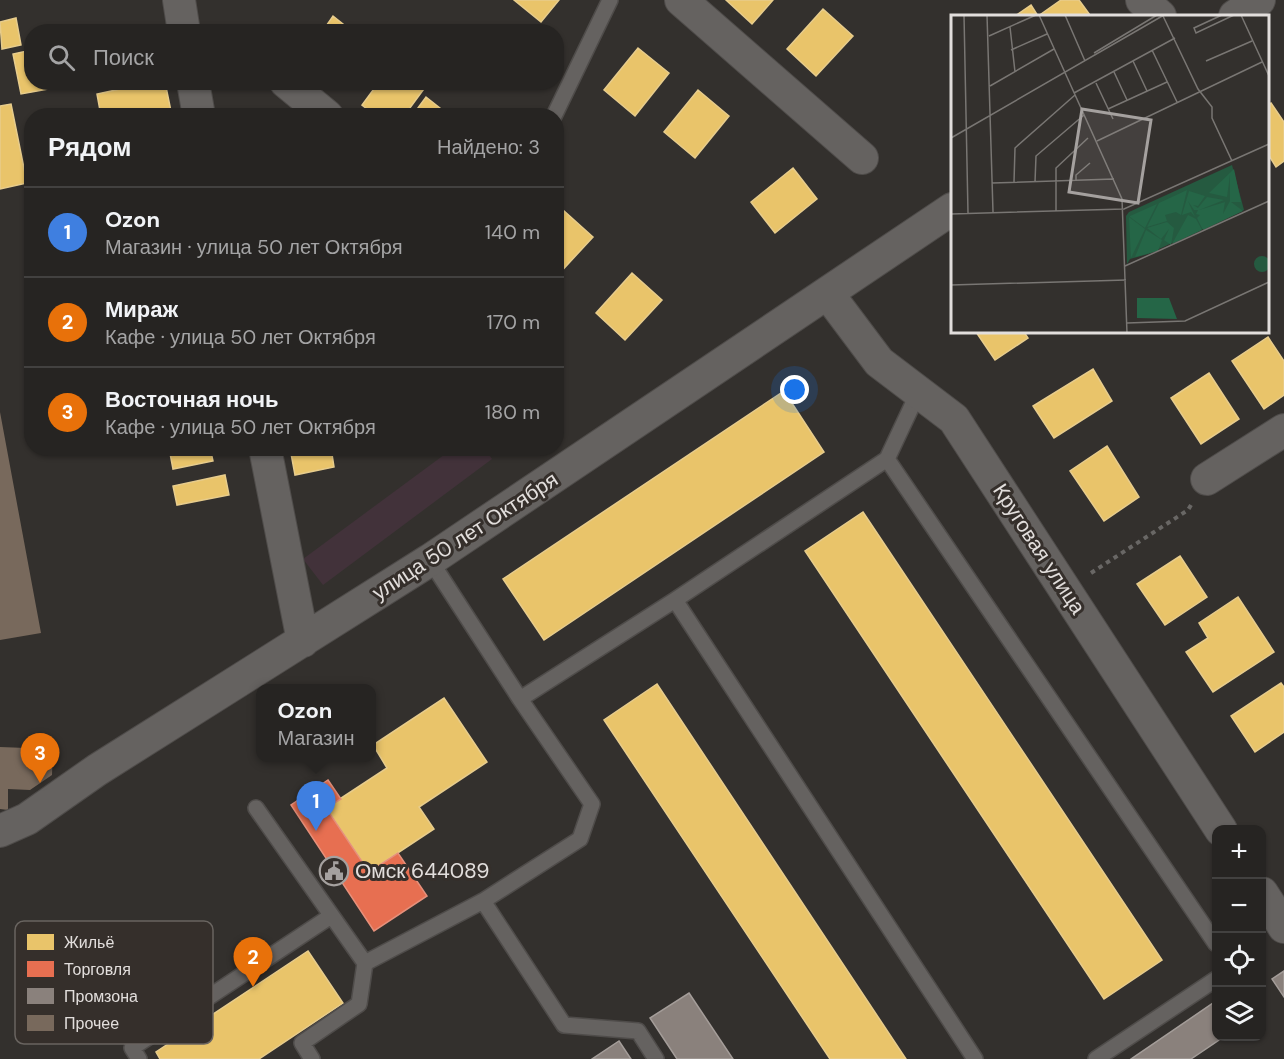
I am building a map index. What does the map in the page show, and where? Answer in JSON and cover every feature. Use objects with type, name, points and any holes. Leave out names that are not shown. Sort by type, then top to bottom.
[{"type":"street","points":[[179,0],[183,24]]},
{"type":"street","points":[[681,0],[862,158]]},
{"type":"street","points":[[1142,0],[1159,15]]},
{"type":"street","points":[[1236,15],[1259,0]]},
{"type":"street","points":[[199,90],[199,108]]},
{"type":"street","points":[[296,90],[317,108]]},
{"type":"street","name":"улица 50 лет Октября","points":[[0,831],[27,819],[97,770],[430,560],[951,210]]},
{"type":"street","name":"Круговая улица","points":[[828,294],[879,362],[954,418],[1218,825]]},
{"type":"street","points":[[1207,479],[1284,430]]},
{"type":"street","points":[[267,456],[303,641]]},
{"type":"street","points":[[1266,899],[1284,927]]},
{"type":"lane","points":[[558,108],[610,0]]},
{"type":"lane","points":[[520,699],[675,600],[887,459],[918,393]]},
{"type":"lane","points":[[887,459],[1212,938]]},
{"type":"lane","points":[[365,963],[483,901],[580,839],[592,804],[520,699],[430,560]]},
{"type":"lane","points":[[675,600],[975,1059]]},
{"type":"lane","points":[[256,808],[365,963],[358,1004],[302,1043],[312,1059]]},
{"type":"lane","points":[[483,901],[564,1025],[638,1031],[656,1059]]},
{"type":"lane","points":[[213,994],[331,916]]},
{"type":"lane","points":[[1096,1059],[1212,982]]},
{"type":"lane","points":[[138,1044],[132,1048],[139,1059]]},
{"type":"path","points":[[1065,590],[1188,510],[1207,479]]},
{"type":"shaded area","points":[[443,456],[490,456],[492,459],[323,585],[303,559]]},
{"type":"building: Жильё","points":[[514,0],[559,0],[541,22]]},
{"type":"building: Жильё","points":[[726,0],[773,0],[752,24]]},
{"type":"building: Жильё","points":[[1061,0],[1079,0],[1090,15],[1042,15]]},
{"type":"building: Жильё","points":[[1031,5],[1037,15],[1016,15]]},
{"type":"building: Жильё","points":[[823,9],[853,36],[816,76],[787,49]]},
{"type":"building: Жильё","points":[[333,16],[343,24],[328,24]]},
{"type":"building: Жильё","points":[[16,18],[21,45],[2,49],[0,22]]},
{"type":"building: Жильё","points":[[638,48],[669,73],[635,116],[604,90]]},
{"type":"building: Жильё","points":[[24,52],[24,90],[43,90],[21,94],[13,54]]},
{"type":"building: Жильё","points":[[115,90],[167,90],[170,108],[100,108],[97,94]]},
{"type":"building: Жильё","points":[[373,90],[423,90],[410,108],[366,108],[362,105]]},
{"type":"building: Жильё","points":[[698,90],[729,116],[695,158],[664,132]]},
{"type":"building: Жильё","points":[[426,97],[440,108],[418,108]]},
{"type":"building: Жильё","points":[[1271,103],[1284,122],[1284,161],[1276,167],[1269,156],[1269,104]]},
{"type":"building: Жильё","points":[[11,104],[24,168],[24,184],[0,189],[0,106]]},
{"type":"building: Жильё","points":[[793,168],[817,199],[775,233],[751,202]]},
{"type":"building: Жильё","points":[[564,211],[593,237],[564,268]]},
{"type":"building: Жильё","points":[[632,273],[662,300],[625,340],[596,313]]},
{"type":"building: Жильё","points":[[977,333],[1025,333],[1028,338],[995,360]]},
{"type":"building: Жильё","points":[[1268,337],[1284,361],[1284,395],[1264,409],[1232,361]]},
{"type":"building: Жильё","points":[[1093,369],[1112,401],[1054,438],[1033,406]]},
{"type":"building: Жильё","points":[[1209,373],[1239,419],[1201,444],[1171,398]]},
{"type":"building: Жильё","points":[[784,391],[824,452],[544,640],[503,579]]},
{"type":"building: Жильё","points":[[1107,446],[1139,497],[1104,521],[1070,471]]},
{"type":"building: Жильё","points":[[171,456],[212,456],[213,461],[173,469]]},
{"type":"building: Жильё","points":[[291,456],[332,456],[334,467],[295,475]]},
{"type":"building: Жильё","points":[[225,475],[229,495],[177,505],[173,486]]},
{"type":"building: Жильё","points":[[863,512],[1162,960],[1104,999],[805,551]]},
{"type":"building: Жильё","points":[[1180,556],[1207,597],[1165,625],[1137,584]]},
{"type":"building: Жильё","points":[[1238,597],[1274,652],[1213,692],[1186,652],[1208,638],[1199,623]]},
{"type":"building: Жильё","points":[[1281,683],[1284,687],[1284,732],[1255,752],[1231,716]]},
{"type":"building: Жильё","points":[[657,684],[906,1059],[830,1059],[604,720]]},
{"type":"building: Жильё","points":[[444,698],[487,762],[419,807],[434,829],[369,872],[326,808],[387,768],[376,750],[376,743]]},
{"type":"building: Жильё","points":[[308,951],[343,1003],[259,1059],[160,1059],[156,1052],[168,1044],[213,1044],[213,1014]]},
{"type":"building: Торговля","points":[[328,780],[341,799],[326,808],[369,872],[398,853],[427,896],[374,931],[291,805]]},
{"type":"building: Промзона","points":[[1284,971],[1284,997],[1272,979]]},
{"type":"building: Промзона","points":[[689,993],[733,1059],[677,1059],[650,1018]]},
{"type":"building: Промзона","points":[[1212,1004],[1212,1041],[1218,1041],[1191,1059],[1131,1059]]},
{"type":"building: Промзона","points":[[619,1041],[631,1059],[592,1059]]},
{"type":"building: Прочее","points":[[0,412],[41,633],[0,640]]},
{"type":"building: Прочее","points":[[0,747],[53,749],[52,775],[30,790],[8,789],[8,810],[0,809]]},
{"type":"place","name":"Восточная ночь","points":[[40,783]]},
{"type":"place","name":"Ozon","points":[[316,831]]},
{"type":"place","name":"Омск 644089","points":[[334,871]]},
{"type":"place","name":"Мираж","points":[[253,987]]}]
